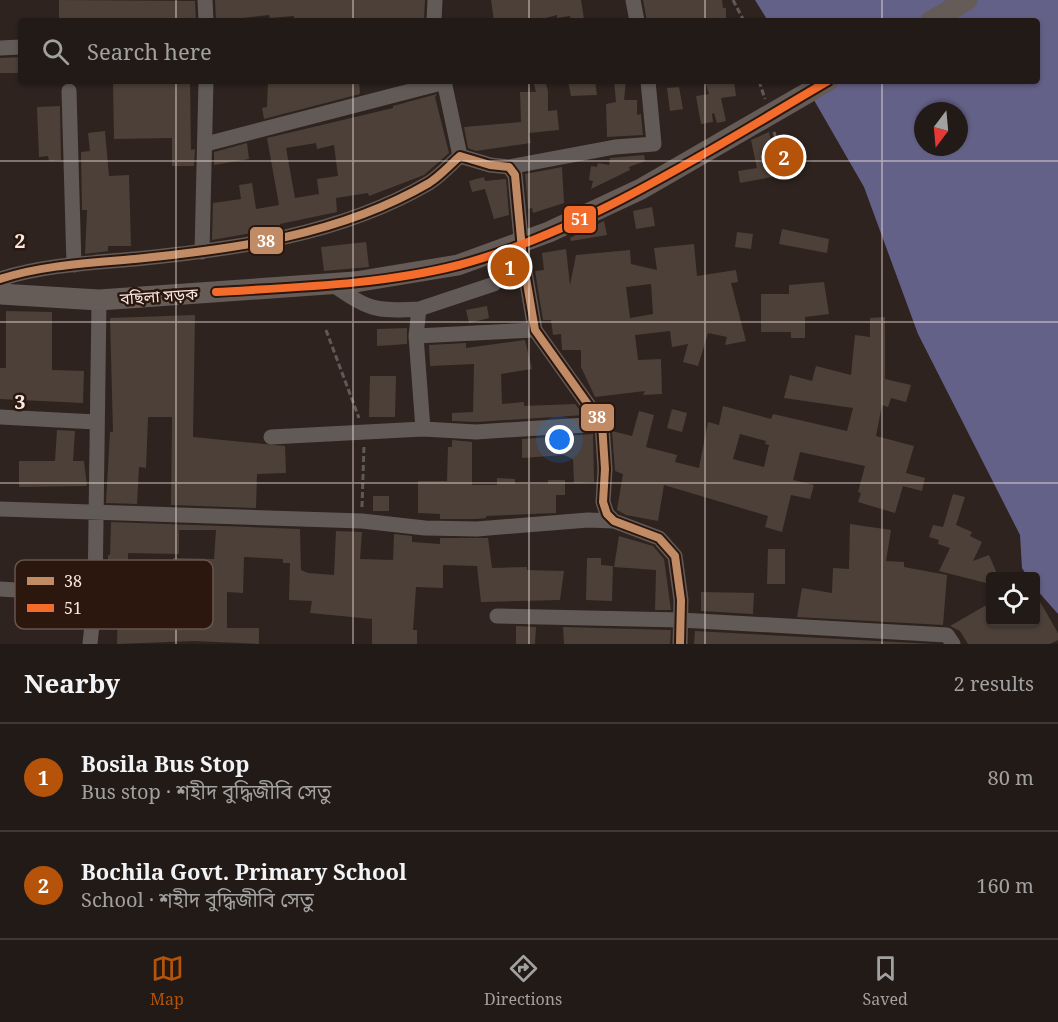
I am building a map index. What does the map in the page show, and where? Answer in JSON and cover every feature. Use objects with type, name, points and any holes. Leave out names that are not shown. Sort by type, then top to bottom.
[{"type":"main road","points":[[936,18],[967,0]]},
{"type":"main road","name":"বছিলা সড়ক","points":[[0,294],[99,300],[355,282],[458,265],[549,232],[641,189],[823,84]]},
{"type":"street","points":[[205,0],[206,18]]},
{"type":"street","points":[[434,18],[435,0]]},
{"type":"street","points":[[633,0],[636,18]]},
{"type":"street","points":[[0,48],[18,46]]},
{"type":"street","points":[[202,252],[206,84]]},
{"type":"street","points":[[206,144],[436,84]]},
{"type":"street","points":[[444,84],[460,156]]},
{"type":"street","points":[[460,156],[490,165],[510,166],[615,147],[654,144],[648,84]]},
{"type":"street","points":[[69,91],[74,265]]},
{"type":"street","points":[[0,279],[74,265],[202,252],[291,236],[339,223],[431,182],[460,156]]},
{"type":"street","points":[[510,166],[514,175],[523,260],[535,330],[602,424],[605,469],[603,502],[607,514],[614,521]]},
{"type":"street","points":[[332,284],[363,306],[386,311],[418,309],[494,284]]},
{"type":"street","points":[[95,560],[99,300]]},
{"type":"street","points":[[418,309],[416,336],[423,429]]},
{"type":"street","points":[[416,336],[535,330]]},
{"type":"street","points":[[0,417],[96,422]]},
{"type":"street","points":[[271,437],[423,429],[476,432],[602,424]]},
{"type":"street","points":[[0,509],[362,521],[425,528],[477,529],[588,520],[614,521],[659,538],[675,556],[679,572],[680,644]]},
{"type":"street","points":[[0,590],[15,591]]},
{"type":"street","points":[[496,616],[681,620],[947,635],[953,644]]},
{"type":"street","points":[[90,644],[92,629]]},
{"type":"path","points":[[733,0],[742,18]]},
{"type":"shaded area","points":[[755,0],[1058,0],[1058,614],[1040,594],[1040,572],[1024,572],[1022,568],[1020,535],[918,334],[864,187],[805,84],[1040,84],[1040,18],[766,18]]},
{"type":"building","points":[[59,0],[195,1],[196,18],[59,18]]},
{"type":"building","points":[[215,0],[425,0],[424,18],[294,18],[294,16],[270,18],[269,15],[216,18]]},
{"type":"building","points":[[491,0],[581,0],[584,18],[570,18],[570,16],[557,18],[557,15],[546,18],[494,18]]},
{"type":"building","points":[[643,0],[722,0],[723,8],[726,8],[726,18],[646,18]]},
{"type":"building","points":[[18,57],[18,73],[0,73],[0,58]]},
{"type":"building","points":[[113,84],[190,84],[191,150],[195,149],[194,166],[172,166],[172,138],[114,139]]},
{"type":"building","points":[[268,84],[359,84],[360,94],[264,119],[262,108],[267,107]]},
{"type":"building","points":[[534,84],[546,84],[548,111],[557,110],[559,130],[529,133],[531,143],[476,151],[468,148],[464,127],[521,122],[520,92],[536,92]]},
{"type":"building","points":[[569,84],[595,84],[597,95],[571,96]]},
{"type":"building","points":[[614,84],[626,84],[624,100],[637,100],[637,115],[641,114],[643,135],[607,137],[606,104],[616,102]]},
{"type":"building","points":[[706,84],[734,84],[736,96],[721,98],[726,121],[717,123],[714,113],[712,114],[713,122],[701,124],[696,96],[709,94]]},
{"type":"building","points":[[679,87],[683,109],[670,111],[667,88]]},
{"type":"building","points":[[437,94],[435,97],[449,153],[424,175],[369,196],[368,193],[336,198],[337,212],[280,224],[281,228],[212,240],[213,203],[241,199],[239,185],[252,183],[256,209],[279,205],[267,138],[393,108],[393,106]],"holes":[[[316,143],[317,149],[334,145],[338,176],[317,179],[319,194],[295,198],[286,148]]]},
{"type":"building","points":[[60,106],[61,160],[49,161],[48,156],[39,157],[37,107]]},
{"type":"building","points":[[105,131],[109,176],[129,175],[131,246],[108,246],[108,251],[85,254],[87,210],[82,210],[81,152],[90,151],[88,133]]},
{"type":"building","points":[[769,132],[778,171],[771,173],[772,177],[740,183],[738,171],[757,168],[751,140]]},
{"type":"building","points":[[247,143],[249,159],[214,165],[214,152]]},
{"type":"building","points":[[644,155],[645,161],[629,167],[630,170],[591,189],[593,181],[589,180],[591,166],[597,167],[598,163],[609,165],[610,158]]},
{"type":"building","points":[[562,167],[564,203],[533,213],[532,208],[528,209],[525,174]]},
{"type":"building","points":[[484,177],[485,181],[506,179],[509,215],[494,219],[485,189],[472,192],[469,181]]},
{"type":"building","points":[[652,207],[655,226],[636,229],[633,211]]},
{"type":"building","points":[[604,221],[607,235],[571,241],[570,238]]},
{"type":"building","points":[[782,229],[829,239],[827,253],[779,244]]},
{"type":"building","points":[[737,232],[753,234],[751,249],[735,247]]},
{"type":"building","points":[[366,242],[369,267],[324,271],[321,247]]},
{"type":"building","points":[[694,244],[697,276],[736,270],[738,282],[731,283],[746,341],[725,345],[727,337],[708,333],[698,366],[683,362],[688,344],[672,347],[670,331],[635,335],[638,360],[661,359],[662,394],[643,395],[645,391],[595,397],[581,367],[581,350],[562,350],[561,334],[553,335],[551,320],[543,320],[535,271],[544,270],[542,253],[566,249],[570,285],[576,255],[630,250],[631,264],[657,270],[654,248]],"holes":[[[651,284],[653,314],[630,318],[626,287]]]},
{"type":"building","points":[[824,282],[829,314],[805,317],[805,338],[791,338],[791,332],[761,332],[761,294],[789,294],[789,285]]},
{"type":"building","points":[[487,306],[489,318],[469,323],[466,310]]},
{"type":"building","points":[[6,311],[52,312],[52,370],[84,371],[83,403],[0,399],[0,368],[6,368]]},
{"type":"building","points":[[195,315],[193,437],[285,446],[286,473],[257,474],[256,508],[171,505],[172,417],[148,417],[146,468],[139,467],[137,504],[106,503],[110,432],[113,432],[110,318]]},
{"type":"building","points":[[885,317],[885,379],[911,385],[906,402],[891,398],[888,407],[882,405],[876,436],[914,446],[906,473],[925,478],[922,491],[903,486],[895,513],[858,502],[861,493],[858,492],[865,466],[800,452],[793,480],[814,485],[810,499],[791,495],[782,532],[765,527],[768,516],[664,485],[658,521],[626,515],[617,510],[623,474],[615,471],[612,431],[632,436],[639,411],[654,415],[646,447],[677,455],[675,462],[699,468],[708,422],[719,425],[723,406],[771,419],[773,414],[847,431],[853,408],[784,398],[790,375],[812,381],[816,366],[851,375],[855,335],[870,337],[870,318]],"holes":[[[740,434],[766,441],[765,444],[769,445],[764,467],[733,459]]]},
{"type":"building","points":[[407,328],[407,344],[377,346],[377,329]]},
{"type":"building","points":[[525,340],[532,369],[501,374],[502,404],[524,402],[524,406],[575,404],[584,415],[476,422],[452,421],[452,413],[473,412],[474,364],[430,366],[429,345],[466,343],[466,348]]},
{"type":"building","points":[[370,376],[396,376],[395,417],[369,417]]},
{"type":"building","points":[[672,409],[687,413],[682,432],[667,428]]},
{"type":"building","points":[[57,430],[75,431],[73,461],[84,461],[87,486],[19,487],[19,461],[55,461]]},
{"type":"building","points":[[593,434],[594,482],[574,483],[573,459],[564,455],[522,458],[522,439]]},
{"type":"building","points":[[452,440],[472,442],[472,485],[497,485],[497,478],[515,479],[515,484],[548,484],[548,480],[565,480],[565,495],[556,495],[556,513],[486,516],[486,518],[477,519],[440,519],[440,514],[418,513],[418,481],[447,481],[448,447],[452,447]]},
{"type":"building","points":[[953,494],[965,497],[956,525],[972,532],[970,536],[982,542],[973,561],[989,555],[996,572],[986,572],[986,583],[939,571],[950,548],[938,544],[939,540],[929,537],[933,525],[943,527]]},
{"type":"building","points":[[373,496],[389,496],[389,511],[373,511]]},
{"type":"building","points":[[111,522],[300,529],[301,570],[308,573],[334,575],[336,531],[362,532],[360,559],[393,560],[394,534],[412,536],[412,542],[440,544],[440,538],[488,538],[492,568],[527,567],[527,570],[564,571],[560,600],[481,602],[477,566],[443,565],[443,588],[416,587],[413,630],[417,630],[417,644],[372,644],[372,619],[310,613],[312,601],[289,600],[290,563],[283,563],[283,559],[244,557],[243,593],[227,592],[227,628],[259,628],[259,644],[194,641],[117,644],[117,629],[213,629],[213,560],[173,560],[173,558],[214,559],[216,530],[179,530],[179,554],[128,553],[128,560],[108,560],[108,555],[110,555]]},
{"type":"building","points":[[850,524],[891,530],[886,561],[904,562],[904,567],[947,575],[943,625],[797,617],[802,588],[832,593],[833,568],[849,569]]},
{"type":"building","points":[[619,536],[653,546],[664,559],[671,610],[655,610],[656,570],[614,567]]},
{"type":"building","points":[[768,549],[785,549],[785,584],[767,584]]},
{"type":"building","points":[[587,558],[601,558],[601,565],[613,566],[612,601],[586,600]]},
{"type":"building","points":[[701,592],[754,593],[753,614],[701,611]]},
{"type":"building","points":[[1040,602],[1058,633],[1058,640],[1050,644],[968,644],[960,631],[950,626],[986,605],[986,626],[1040,626]]},
{"type":"building","points":[[516,626],[536,627],[535,644],[516,644]]},
{"type":"building","points":[[563,627],[671,630],[670,644],[564,644]]},
{"type":"building","points":[[695,631],[933,644],[694,644]]},
{"type":"transit line","name":"51","points":[[216,292],[338,284],[399,277],[459,265],[507,250],[554,231],[649,185],[823,84]]},
{"type":"transit line","name":"38","points":[[0,279],[16,274],[84,263],[173,255],[286,237],[360,215],[395,201],[429,183],[460,156],[490,165],[509,167],[515,175],[523,260],[535,330],[602,424],[605,469],[603,502],[607,514],[614,521],[659,538],[675,556],[681,600],[680,644]]},
{"type":"place","name":"Bochila Govt. Primary School","points":[[784,157]]},
{"type":"place","name":"Bosila Bus Stop","points":[[510,267]]}]
